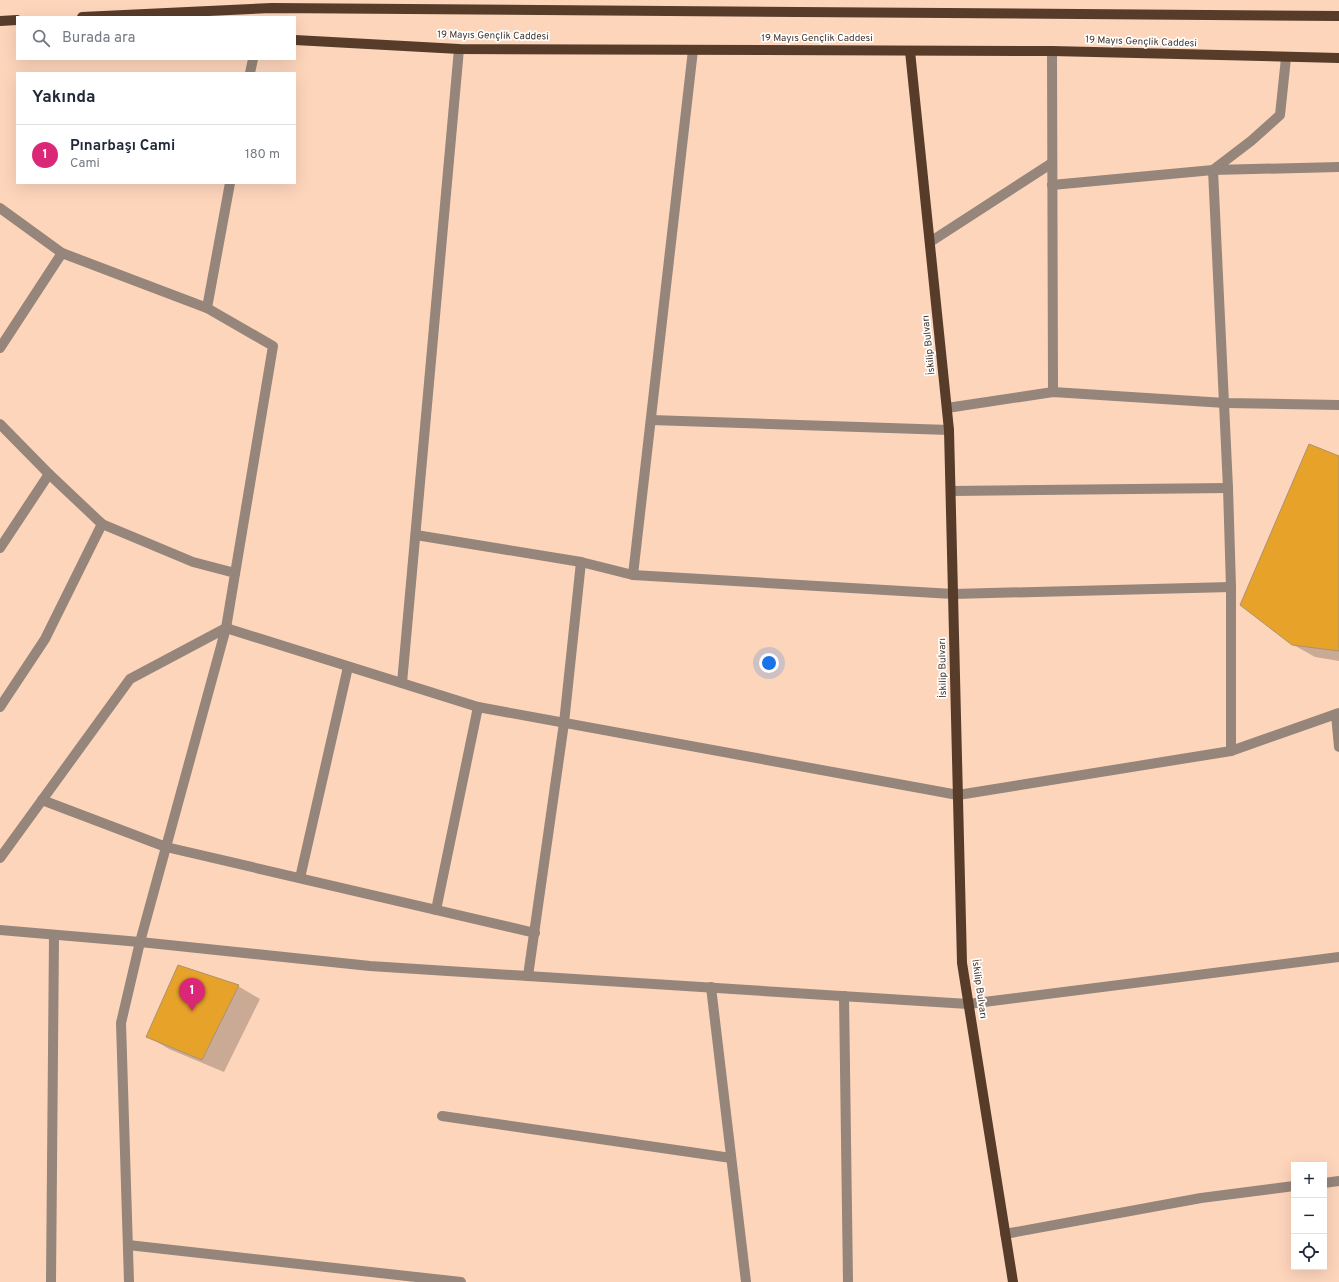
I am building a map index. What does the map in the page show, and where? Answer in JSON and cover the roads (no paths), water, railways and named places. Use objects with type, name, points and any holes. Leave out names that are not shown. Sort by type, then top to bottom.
[{"type":"main road","points":[[100,16],[272,8],[321,3],[1339,16]]},
{"type":"main road","points":[[174,12],[189,16]]},
{"type":"main road","points":[[0,21],[16,20]]},
{"type":"main road","name":"19 Mayıs Gençlik Caddesi","points":[[296,40],[459,49],[1052,51],[1286,58],[1339,58]]},
{"type":"main road","name":"İskilip Bulvarı","points":[[910,51],[949,430],[962,963],[1013,1282]]},
{"type":"street","points":[[402,684],[459,49]]},
{"type":"street","points":[[633,574],[693,50]]},
{"type":"street","points":[[1052,51],[1053,392]]},
{"type":"street","points":[[1213,170],[1251,141],[1280,115],[1286,58]]},
{"type":"street","points":[[250,72],[252,60]]},
{"type":"street","points":[[930,242],[1052,163]]},
{"type":"street","points":[[1052,185],[1213,170],[1339,167]]},
{"type":"street","points":[[1213,170],[1228,488],[1231,587],[1231,750]]},
{"type":"street","points":[[207,308],[230,184]]},
{"type":"street","points":[[0,208],[62,253],[207,308],[273,346],[226,628],[140,942],[121,1023],[129,1282]]},
{"type":"street","points":[[0,348],[62,253]]},
{"type":"street","points":[[947,408],[1053,392],[1225,403],[1339,405]]},
{"type":"street","points":[[651,420],[949,430]]},
{"type":"street","points":[[0,424],[49,474],[102,524],[193,562],[235,573]]},
{"type":"street","points":[[0,548],[49,474]]},
{"type":"street","points":[[951,491],[1228,488]]},
{"type":"street","points":[[0,707],[45,639],[102,524]]},
{"type":"street","points":[[416,535],[581,562],[633,574],[953,594],[1231,587]]},
{"type":"street","points":[[528,976],[564,723],[581,562]]},
{"type":"street","points":[[0,858],[130,679],[226,628],[478,707],[958,794],[1231,750],[1338,713],[1339,747]]},
{"type":"street","points":[[300,878],[348,667]]},
{"type":"street","points":[[436,910],[478,707]]},
{"type":"street","points":[[42,800],[166,847],[535,933]]},
{"type":"street","points":[[0,930],[140,942],[370,966],[968,1004],[1339,957]]},
{"type":"street","points":[[51,1282],[54,935]]},
{"type":"street","points":[[711,987],[746,1282]]},
{"type":"street","points":[[844,996],[848,1282]]},
{"type":"street","points":[[442,1116],[731,1158]]},
{"type":"street","points":[[1327,1183],[1339,1181]]},
{"type":"street","points":[[1005,1234],[1201,1198],[1291,1186]]},
{"type":"street","points":[[128,1245],[461,1282]]},
{"type":"place","name":"Pınarbaşı Cami","points":[[192,1011]]}]
